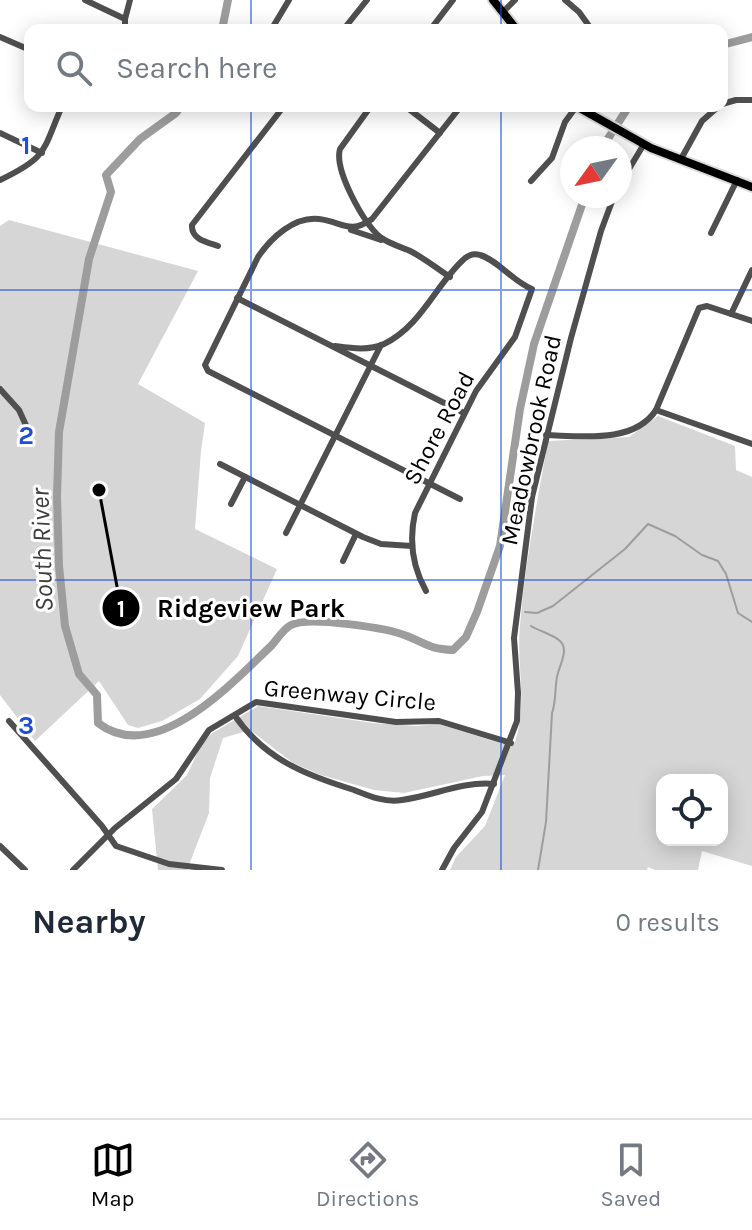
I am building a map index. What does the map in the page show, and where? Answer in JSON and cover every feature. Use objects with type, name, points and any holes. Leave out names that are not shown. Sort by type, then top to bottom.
[{"type":"main road","points":[[493,0],[513,24]]},
{"type":"main road","points":[[586,112],[644,144],[752,187]]},
{"type":"street","points":[[85,0],[125,19]]},
{"type":"street","points":[[125,24],[130,0]]},
{"type":"street","points":[[275,24],[289,0]]},
{"type":"street","points":[[348,24],[367,0]]},
{"type":"street","points":[[435,24],[453,0]]},
{"type":"street","points":[[504,11],[515,0]]},
{"type":"street","points":[[565,0],[588,24]]},
{"type":"street","points":[[0,37],[24,47]]},
{"type":"street","points":[[728,102],[752,100]]},
{"type":"street","points":[[0,180],[30,165],[42,153],[59,112]]},
{"type":"street","points":[[218,246],[197,237],[192,232],[192,225],[279,112]]},
{"type":"street","points":[[366,112],[345,139],[338,157],[340,170],[368,222],[387,241]]},
{"type":"street","points":[[413,112],[440,133]]},
{"type":"street","points":[[350,228],[368,222],[378,213],[456,112]]},
{"type":"street","points":[[531,181],[552,158],[572,112]]},
{"type":"street","points":[[681,159],[702,121],[712,112]]},
{"type":"street","points":[[0,133],[42,153]]},
{"type":"street","points":[[632,164],[644,144]]},
{"type":"street","points":[[711,233],[737,180]]},
{"type":"street","name":"Meadowbrook Road","points":[[442,870],[454,848],[478,820],[511,743],[519,705],[514,651],[532,497],[593,260],[610,208]]},
{"type":"street","points":[[361,211],[378,213]]},
{"type":"street","points":[[350,228],[359,220],[361,211]]},
{"type":"street","points":[[378,213],[376,225],[380,236]]},
{"type":"street","points":[[335,346],[381,345],[410,325],[450,277],[411,251],[350,228],[312,219],[287,228],[258,257],[205,367],[460,499]]},
{"type":"street","name":"Shore Road","points":[[426,591],[415,566],[412,546],[415,513],[476,391],[515,337],[532,289],[477,254],[465,258],[450,277]]},
{"type":"street","points":[[731,314],[752,270]]},
{"type":"street","points":[[237,298],[464,413]]},
{"type":"street","points":[[546,435],[628,432],[644,424],[656,410],[696,312],[704,306],[752,321]]},
{"type":"street","points":[[286,533],[381,345]]},
{"type":"street","points":[[0,389],[19,410],[29,432]]},
{"type":"street","points":[[656,410],[752,444]]},
{"type":"street","points":[[220,464],[356,534],[381,544],[412,546]]},
{"type":"street","points":[[231,504],[245,477]]},
{"type":"street","points":[[343,561],[356,534]]},
{"type":"street","name":"Greenway Circle","points":[[494,784],[476,783],[400,801],[378,799],[288,766],[256,742],[235,716],[252,704],[263,702],[396,722],[439,721],[511,743]]},
{"type":"street","points":[[73,870],[107,836],[176,779],[204,735],[235,716]]},
{"type":"street","points":[[9,721],[116,846],[152,860],[222,870]]},
{"type":"street","points":[[0,846],[25,870]]},
{"type":"shaded area","points":[[9,220],[198,271],[138,384],[205,423],[195,529],[277,569],[238,656],[200,699],[162,721],[138,728],[128,725],[99,681],[35,741],[0,695],[0,226]]},
{"type":"shaded area","points":[[658,416],[735,446],[736,470],[752,477],[752,866],[702,851],[698,870],[655,870],[648,867],[647,870],[450,870],[456,857],[485,826],[505,775],[483,776],[404,793],[374,790],[321,775],[293,763],[250,730],[223,738],[210,778],[209,813],[187,870],[158,870],[152,809],[187,775],[201,745],[211,734],[258,706],[373,723],[439,724],[503,744],[515,742],[521,713],[519,640],[522,602],[548,441],[629,437]]},
{"type":"waterway","name":"South River","points":[[223,24],[228,0]]},
{"type":"waterway","name":"South River","points":[[728,43],[752,37]]},
{"type":"waterway","name":"South River","points":[[177,112],[140,139],[106,175],[111,192],[89,259],[59,432],[59,566],[65,626],[79,674],[97,695],[98,723],[120,734],[144,735],[167,728],[191,715],[235,680],[291,625],[331,622],[367,627],[453,650],[466,637],[500,546],[520,409],[534,344],[581,208]]},
{"type":"waterway","name":"South River","points":[[610,136],[625,112]]},
{"type":"waterway","points":[[525,612],[537,613],[553,606],[625,549],[648,524],[718,561],[726,574],[738,613],[752,622]]},
{"type":"waterway","points":[[531,626],[557,639],[564,648],[552,713],[546,822],[538,870]]},
{"type":"place","name":"Ridgeview Park","points":[[99,490]]}]
